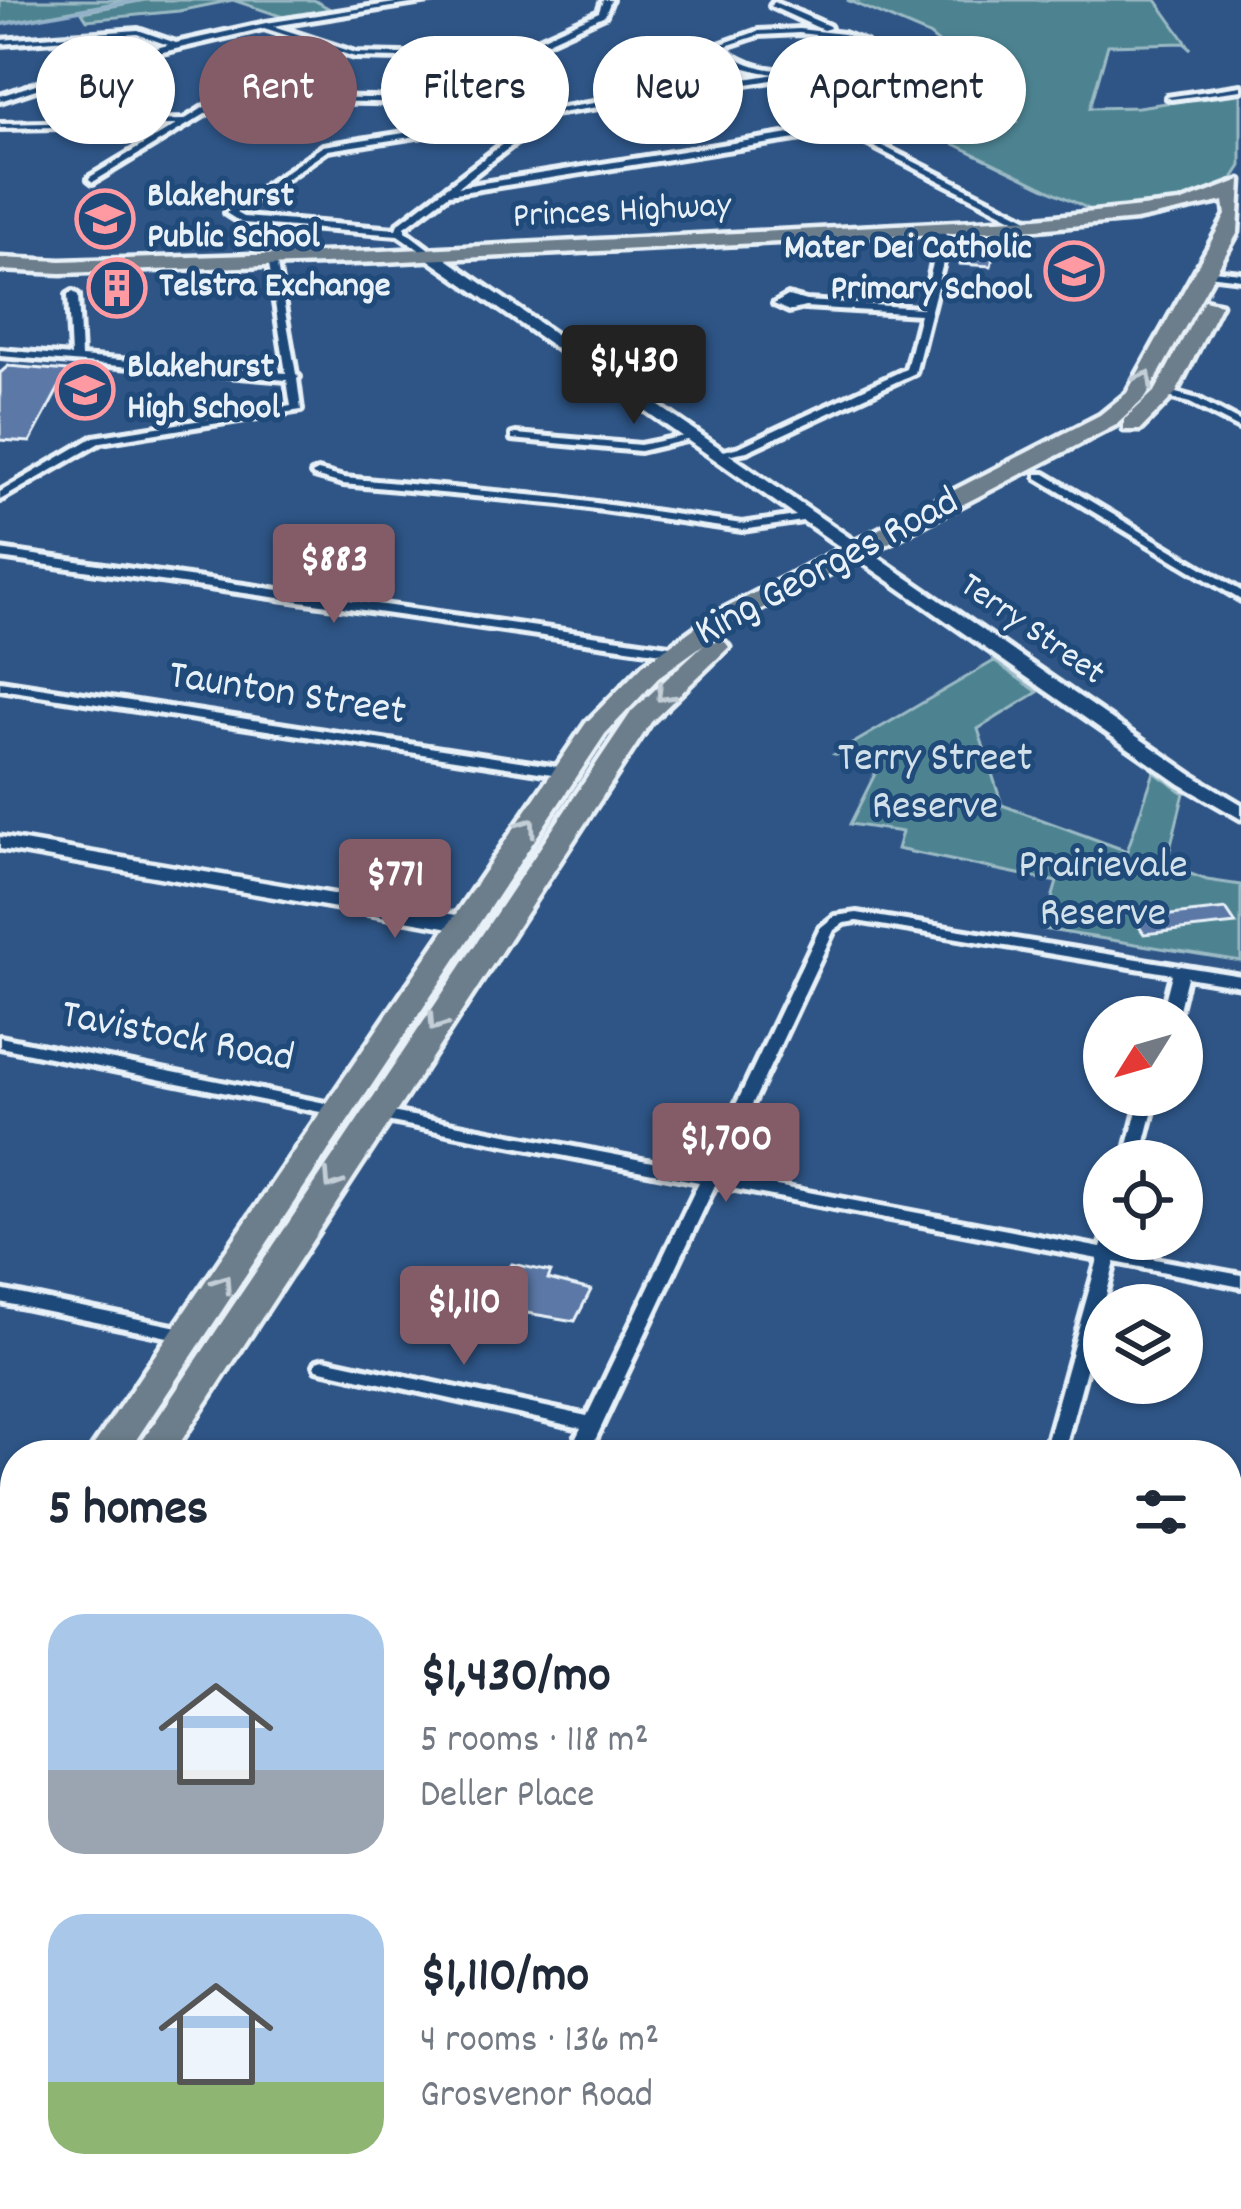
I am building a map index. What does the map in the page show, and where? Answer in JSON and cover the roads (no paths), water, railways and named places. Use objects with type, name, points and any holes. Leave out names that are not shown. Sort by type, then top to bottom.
[{"type":"highway","name":"Princes Highway","points":[[939,231],[1238,197]]},
{"type":"highway","name":"Princes Highway","points":[[0,267],[80,273],[1151,220],[1238,197]]},
{"type":"highway","name":"King Georges Road","points":[[161,1440],[358,1113],[462,923],[618,702],[676,651],[769,592],[866,556],[1041,476],[1116,436],[1165,393],[1224,274],[1238,197]]},
{"type":"highway","points":[[1151,220],[1210,222],[1233,242]]},
{"type":"highway","name":"King Georges Road","points":[[116,1440],[187,1335],[477,962],[641,717],[695,663],[740,634],[866,556],[1108,420],[1135,397],[1224,274]]},
{"type":"highway","points":[[477,962],[475,937],[462,923],[493,913],[512,885],[536,874]]},
{"type":"street","points":[[1,98],[102,62],[176,44],[431,0]]},
{"type":"street","points":[[263,26],[356,55],[502,57],[602,13],[607,0]]},
{"type":"street","points":[[774,4],[843,36]]},
{"type":"street","points":[[0,42],[141,32],[176,44]]},
{"type":"street","points":[[767,67],[734,62],[721,48],[740,37],[766,32],[843,36]]},
{"type":"street","points":[[569,110],[767,78]]},
{"type":"street","points":[[1171,97],[1241,88]]},
{"type":"street","points":[[93,179],[221,101],[249,97],[381,100]]},
{"type":"street","points":[[0,127],[186,122]]},
{"type":"street","points":[[381,140],[323,149],[232,213],[242,220],[400,232],[435,257]]},
{"type":"street","points":[[449,191],[767,141]]},
{"type":"street","points":[[400,232],[401,226],[509,144]]},
{"type":"street","points":[[872,144],[1027,222]]},
{"type":"street","points":[[720,455],[906,374],[915,363],[944,239],[939,231]]},
{"type":"street","name":"Terry Street","points":[[435,257],[1241,813]]},
{"type":"street","points":[[0,497],[98,439],[294,411],[298,405],[272,263]]},
{"type":"street","points":[[73,295],[76,359]]},
{"type":"street","points":[[805,304],[924,311]]},
{"type":"street","points":[[0,353],[293,377]]},
{"type":"street","points":[[1165,393],[1189,399],[1241,426]]},
{"type":"street","points":[[516,437],[640,448],[694,437]]},
{"type":"street","points":[[318,474],[343,481],[573,502],[742,527],[809,517]]},
{"type":"street","points":[[1041,476],[1241,596]]},
{"type":"street","points":[[0,554],[676,651]]},
{"type":"street","name":"Taunton Street","points":[[0,685],[565,772]]},
{"type":"street","points":[[0,843],[462,923]]},
{"type":"street","points":[[585,1440],[828,928],[840,919],[857,917],[1241,981]]},
{"type":"street","points":[[1174,996],[1180,970]]},
{"type":"street","name":"Tavistock Road","points":[[0,1042],[358,1113],[1083,1242]]},
{"type":"street","points":[[1057,1440],[1106,1260]]},
{"type":"street","name":"Tavistock Road","points":[[1160,1260],[1241,1281]]},
{"type":"street","points":[[0,1296],[187,1335]]},
{"type":"street","points":[[324,1364],[593,1424]]},
{"type":"waterway","points":[[0,25],[138,0]]},
{"type":"place","name":"Blakehurst Public School","points":[[105,219]]},
{"type":"place","name":"Mater Dei Catholic Primary School","points":[[1074,271]]},
{"type":"place","name":"Telstra Exchange","points":[[117,288]]},
{"type":"place","name":"Blakehurst High School","points":[[85,390]]},
{"type":"park label","name":"Terry Street Reserve","points":[[935,785]]},
{"type":"park label","name":"Prairievale Reserve","points":[[1103,892]]}]
